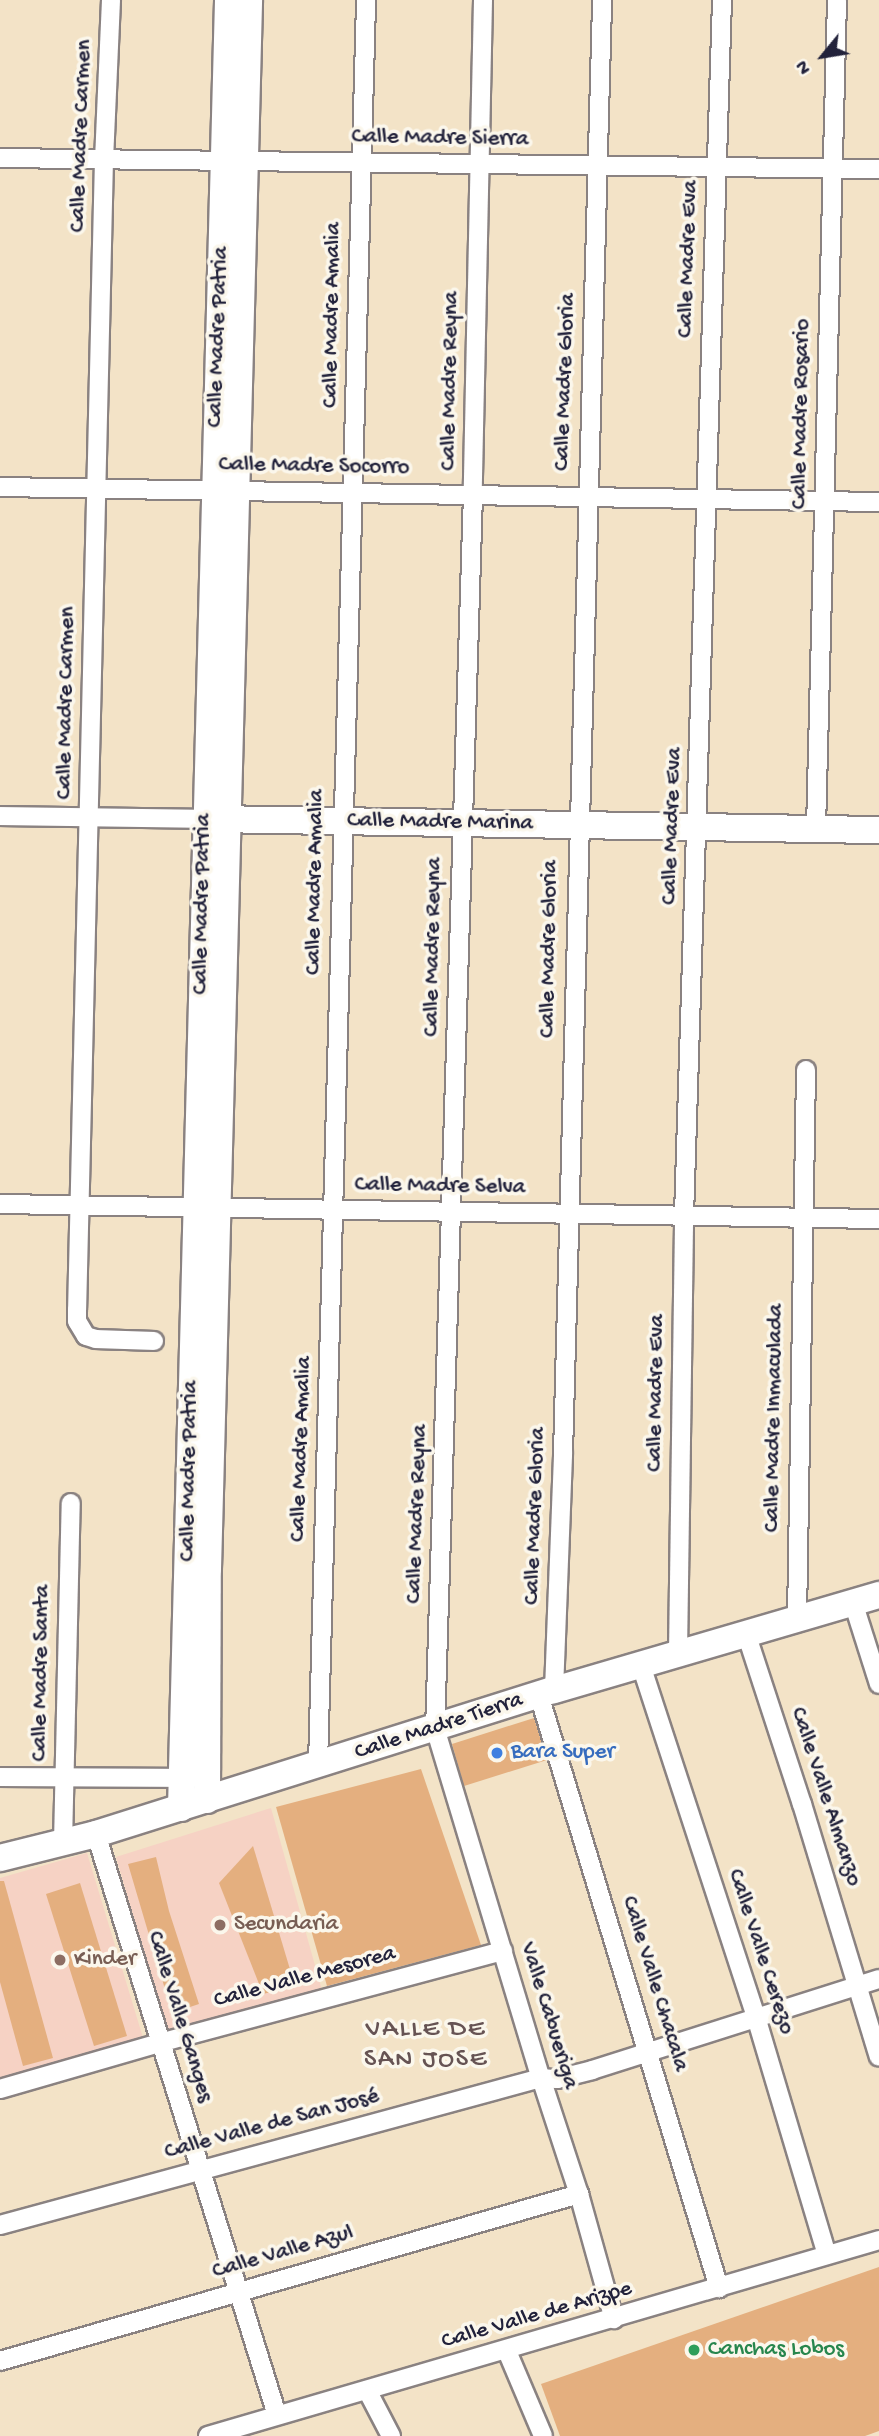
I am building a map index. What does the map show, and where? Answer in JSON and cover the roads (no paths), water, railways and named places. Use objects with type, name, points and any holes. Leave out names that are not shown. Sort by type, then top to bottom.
[{"type":"street","name":"Calle Madre Carmen","points":[[111,0],[104,159],[77,1310],[80,1328],[86,1336],[96,1339],[154,1341]]},
{"type":"street","name":"Calle Madre Patria","points":[[228,0],[235,161]]},
{"type":"street","name":"Calle Madre Patria","points":[[199,1785],[208,1569],[207,1208],[225,490],[235,161],[249,0]]},
{"type":"street","name":"Calle Madre Amalia","points":[[318,1765],[366,0]]},
{"type":"street","name":"Calle Madre Reyna","points":[[435,1728],[453,1212],[461,823],[473,494],[483,0]]},
{"type":"street","name":"Calle Madre Gloria","points":[[547,1692],[568,1213],[602,0]]},
{"type":"street","name":"Calle Madre Eva","points":[[678,1654],[684,1216],[722,0]]},
{"type":"street","name":"Calle Madre Rosario","points":[[816,829],[837,0]]},
{"type":"street","name":"Calle Madre Sierra","points":[[0,158],[879,169]]},
{"type":"street","name":"Calle Madre Socorro","points":[[0,487],[879,502]]},
{"type":"street","name":"Calle Madre Marina","points":[[0,816],[879,830]]},
{"type":"street","name":"Calle Madre Inmaculada","points":[[797,1619],[806,1070]]},
{"type":"street","name":"Calle Madre Selva","points":[[0,1204],[879,1219]]},
{"type":"street","name":"Calle Madre Santa","points":[[63,1843],[71,1503]]},
{"type":"street","name":"Calle Madre Tierra","points":[[0,1858],[96,1834],[181,1808],[199,1785],[318,1765],[547,1692],[879,1595]]},
{"type":"street","points":[[853,1602],[879,1684]]},
{"type":"street","name":"Calle Valle Almanzo","points":[[746,1633],[879,2057]]},
{"type":"street","name":"Calle Valle Cerezo","points":[[641,1665],[756,2017],[827,2255]]},
{"type":"street","name":"Calle Valle Chacala","points":[[547,1692],[719,2288]]},
{"type":"street","name":"Valle Cabueriga","points":[[435,1728],[579,2194],[614,2319]]},
{"type":"street","points":[[0,1777],[199,1785]]},
{"type":"street","name":"Calle Valle Ganges","points":[[96,1834],[163,2042],[236,2292],[277,2415]]},
{"type":"street","name":"Calle Valle Mesorea","points":[[0,2090],[163,2042],[503,1951]]},
{"type":"street","name":"Calle Valle de San José","points":[[0,2225],[541,2078],[557,2078],[592,2070],[879,1979]]},
{"type":"street","name":"Calle Valle Azul","points":[[0,2361],[579,2194]]},
{"type":"street","name":"Calle Valle de Arizpe","points":[[208,2436],[246,2431],[277,2415],[507,2351],[879,2240]]},
{"type":"street","points":[[507,2351],[543,2436]]},
{"type":"street","points":[[367,2390],[391,2436]]},
{"type":"place","name":"Bara Super","points":[[497,1753]]},
{"type":"place","name":"Secundaria","points":[[220,1925]]},
{"type":"place","name":"Kinder","points":[[60,1960]]},
{"type":"place","name":"Canchas Lobos","points":[[694,2350]]},
{"type":"district","name":"VALLE DE SAN JOSE","points":[[426,2046]]}]
